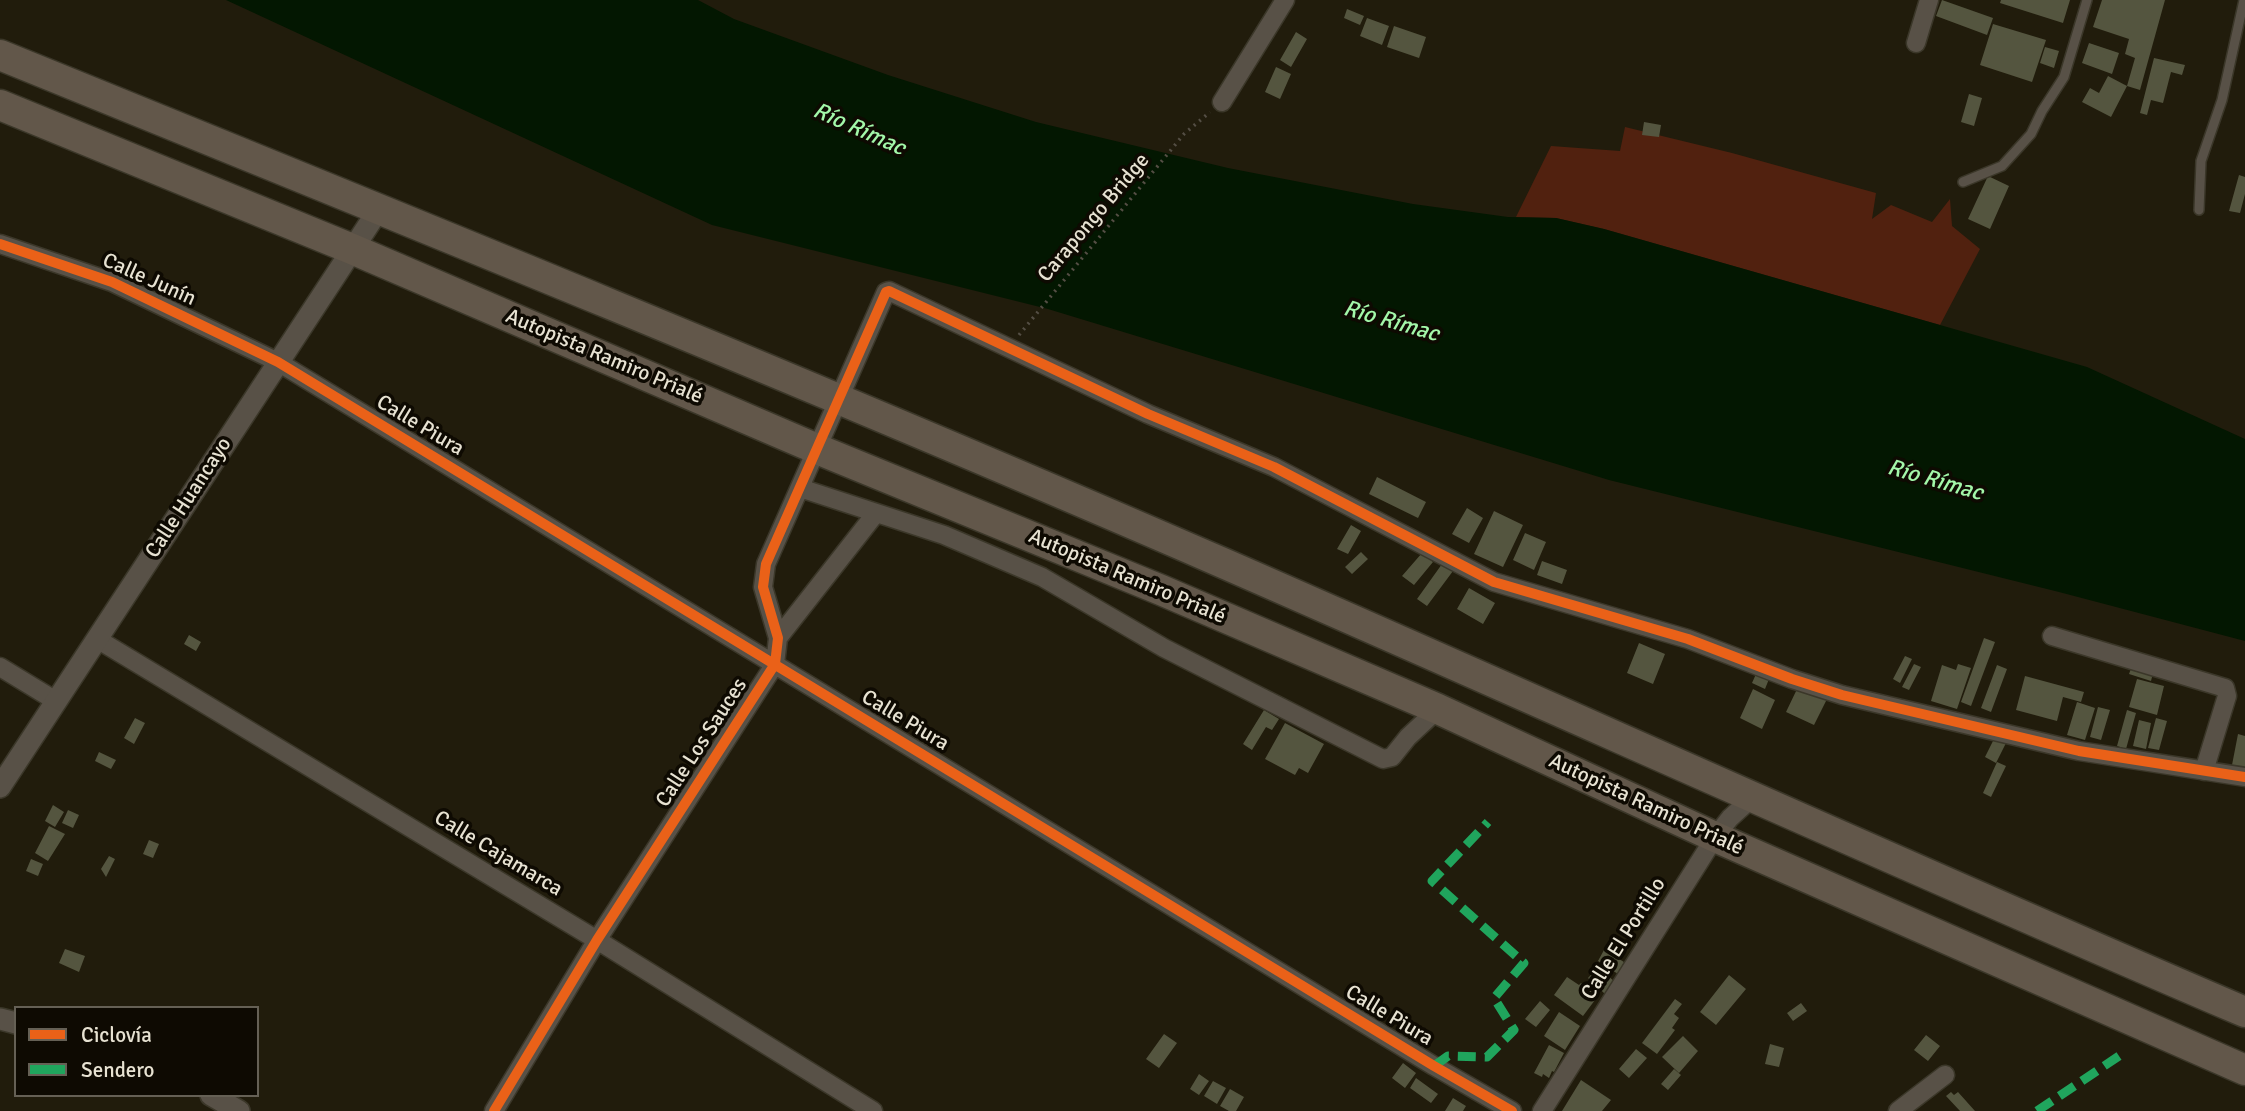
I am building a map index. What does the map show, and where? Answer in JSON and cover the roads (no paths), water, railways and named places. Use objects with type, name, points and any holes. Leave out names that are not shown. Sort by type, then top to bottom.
[{"type":"highway","points":[[0,55],[839,398],[1211,558],[1752,798],[2245,1012]]},
{"type":"highway","name":"Autopista Ramiro Prialé","points":[[0,105],[352,249],[817,449],[1161,590],[1438,709],[1715,837],[2245,1070]]},
{"type":"street","points":[[1222,102],[1285,0]]},
{"type":"street","points":[[1916,43],[1929,0]]},
{"type":"street","name":"Calle Huancayo","points":[[0,787],[379,209]]},
{"type":"street","name":"Calle Junín","points":[[0,244],[111,282],[278,362]]},
{"type":"street","name":"Calle Los Sauces","points":[[494,1111],[597,940],[775,664],[778,638],[763,587],[766,564],[886,292],[891,291],[1148,414],[1274,467],[1494,582],[1688,639],[1842,695],[2079,751],[2204,771]]},
{"type":"street","name":"Calle Piura","points":[[278,362],[1512,1111]]},
{"type":"street","points":[[800,488],[944,535],[1042,577],[1164,649],[1383,759],[1392,757],[1408,737],[1438,709]]},
{"type":"street","points":[[778,638],[876,513]]},
{"type":"street","points":[[2052,636],[2225,688],[2227,696],[2204,771],[2245,777]]},
{"type":"street","name":"Calle Cajamarca","points":[[97,639],[597,940],[873,1111]]},
{"type":"street","points":[[0,667],[56,701]]},
{"type":"street","name":"Calle El Portillo","points":[[1542,1111],[1715,837],[1730,818],[1752,798]]},
{"type":"street","points":[[1898,1111],[1945,1075]]},
{"type":"street","points":[[214,1097],[239,1111]]},
{"type":"lane","points":[[1963,182],[2002,166],[2031,134],[2064,77],[2087,0]]},
{"type":"lane","points":[[2199,209],[2201,161],[2222,100],[2244,0]]},
{"type":"water","name":"Río Rímac","points":[[226,0],[698,0],[734,19],[888,75],[1036,122],[1228,168],[1413,204],[1508,217],[1556,218],[1604,229],[2087,367],[2245,439],[2245,641],[1609,480],[1048,309],[712,225]]}]
